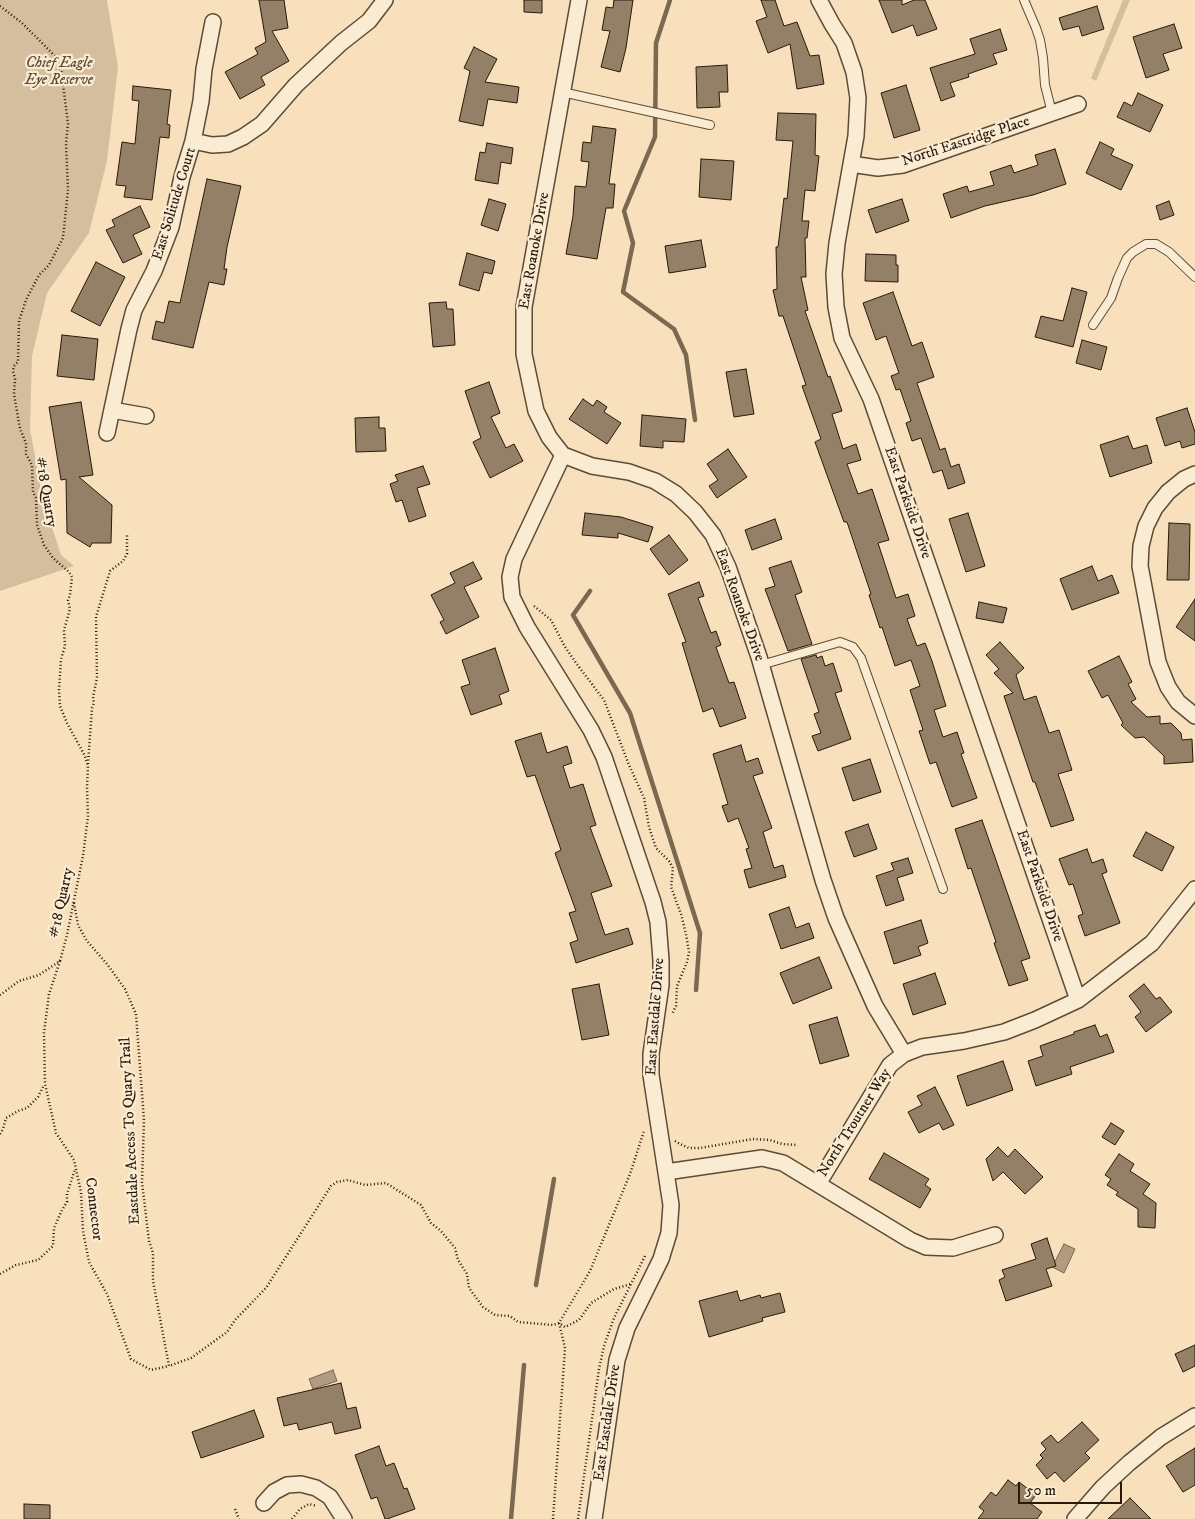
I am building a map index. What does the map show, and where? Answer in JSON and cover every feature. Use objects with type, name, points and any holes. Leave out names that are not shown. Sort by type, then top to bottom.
[{"type":"street","points":[[193,141],[212,145],[228,144],[243,137],[262,124],[296,85],[341,43],[369,22],[385,0]]},
{"type":"street","name":"East Roanoke Drive","points":[[579,0],[524,307],[523,334],[526,366],[536,411],[548,437],[563,455],[592,466],[629,472],[655,481],[676,494],[695,512],[713,535],[728,567],[761,665],[823,880],[836,918],[875,1006],[904,1054]]},
{"type":"street","name":"East Parkside Drive","points":[[819,0],[844,42],[854,72],[858,98],[856,136],[836,243],[834,274],[836,307],[842,338],[871,399],[1078,1000]]},
{"type":"street","name":"East Solitude Court","points":[[108,433],[128,328],[134,310],[154,271],[170,227],[193,141],[213,22]]},
{"type":"street","name":"North Eastridge Place","points":[[851,164],[878,168],[902,165],[1078,104]]},
{"type":"street","points":[[112,410],[146,416]]},
{"type":"street","name":"East Eastdale Drive","points":[[563,455],[514,559],[510,577],[512,597],[527,627],[592,730],[604,757],[653,902],[658,922],[661,960],[660,986],[651,1054],[651,1073],[671,1206],[669,1233],[661,1259],[627,1328],[617,1360],[594,1519]]},
{"type":"street","points":[[1195,474],[1184,479],[1168,492],[1155,508],[1146,526],[1141,546],[1140,566],[1158,662],[1173,695],[1178,702],[1195,716]]},
{"type":"street","name":"North Troutner Way","points":[[818,1184],[890,1065],[904,1054],[922,1047],[964,1041],[1004,1032],[1078,1000],[1152,943],[1195,889]]},
{"type":"street","points":[[666,1172],[762,1158],[783,1163],[910,1240],[926,1247],[953,1248],[995,1235]]},
{"type":"street","points":[[1075,1519],[1103,1487],[1129,1463],[1161,1437],[1195,1416]]},
{"type":"street","points":[[264,1503],[274,1492],[288,1485],[301,1484],[316,1488],[330,1498],[344,1519]]},
{"type":"lane","points":[[1024,0],[1040,40],[1047,98],[1052,113]]},
{"type":"lane","points":[[562,92],[710,125]]},
{"type":"lane","points":[[1093,325],[1111,298],[1127,258],[1146,244],[1156,244],[1169,252],[1195,277]]},
{"type":"lane","points":[[761,665],[840,642],[853,647],[861,658],[943,889]]},
{"type":"path","name":"#18 Quarry","points":[[0,6],[55,56],[61,70],[68,124],[66,143],[68,190],[63,238],[49,265],[39,275],[18,321],[18,362],[14,366],[13,371],[14,394],[20,429],[26,443],[26,454],[32,466],[37,525],[44,545],[52,558],[72,577],[68,600],[70,608],[64,630],[66,646],[60,659],[60,706],[85,756],[88,766],[86,788],[88,816],[83,856],[60,961],[39,975],[19,981],[0,995]]},
{"type":"path","points":[[88,766],[93,697],[97,678],[96,616],[110,571],[123,561],[127,554],[128,533]]},
{"type":"path","name":"Eastdale Access To Quary Trail","points":[[74,903],[78,925],[87,941],[107,964],[125,990],[136,1014],[144,1120],[142,1182],[149,1241],[153,1253],[153,1282],[169,1366]]},
{"type":"path","name":"Connector","points":[[60,961],[50,994],[44,1033],[45,1084],[56,1133],[74,1160],[76,1168],[81,1192],[83,1231],[89,1262],[107,1294],[131,1359],[151,1370],[169,1366]]},
{"type":"path","points":[[0,1134],[6,1118],[27,1108],[38,1097],[45,1084]]},
{"type":"path","points":[[169,1366],[190,1358],[227,1332],[235,1320],[266,1288],[331,1186],[337,1182],[348,1180],[365,1185],[386,1183],[421,1205],[431,1223],[441,1231],[455,1248],[458,1260],[467,1274],[469,1288],[483,1307],[495,1315],[510,1316],[518,1322],[552,1325],[559,1323],[590,1271],[630,1174],[644,1131],[645,1140]]},
{"type":"path","points":[[0,1274],[16,1265],[38,1260],[53,1246],[54,1228],[67,1202],[67,1194],[76,1168]]},
{"type":"path","points":[[578,1519],[604,1346],[614,1318],[647,1253]]},
{"type":"path","points":[[559,1323],[566,1328],[579,1320],[591,1303],[614,1289],[630,1284]]},
{"type":"path","points":[[553,1519],[565,1348],[559,1323]]},
{"type":"path","points":[[292,1519],[309,1504],[320,1507]]},
{"type":"path","points":[[235,1508],[239,1519]]},
{"type":"green space","name":"Chief Eagle Eye Reserve","points":[[0,0],[107,0],[118,67],[107,161],[89,233],[47,293],[32,356],[30,429],[43,500],[61,555],[74,566],[0,591]]},
{"type":"green space","points":[[1123,0],[1130,0],[1096,81],[1091,78]]},
{"type":"shaded area","points":[[1064,1244],[1075,1249],[1064,1273],[1052,1267]]},
{"type":"shaded area","points":[[333,1370],[337,1381],[313,1389],[309,1379]]},
{"type":"building","points":[[259,0],[284,0],[288,28],[272,31],[289,61],[261,77],[265,85],[240,99],[225,72],[258,54],[255,48],[266,42]]},
{"type":"building","points":[[524,0],[542,0],[542,13],[524,12]]},
{"type":"building","points":[[614,0],[633,0],[626,48],[620,72],[601,67],[610,31],[602,30],[606,7],[613,8]]},
{"type":"building","points":[[761,0],[775,0],[784,26],[797,22],[810,56],[819,55],[824,84],[797,89],[790,44],[768,53],[756,21],[767,17]]},
{"type":"building","points":[[879,0],[902,0],[902,5],[914,0],[925,0],[937,29],[917,36],[913,25],[892,33]]},
{"type":"building","points":[[1097,6],[1104,29],[1082,36],[1079,26],[1063,30],[1059,18]]},
{"type":"building","points":[[1174,24],[1182,48],[1163,54],[1169,70],[1146,78],[1133,37]]},
{"type":"building","points":[[1000,29],[1007,50],[993,54],[997,64],[968,74],[969,77],[950,83],[955,96],[941,101],[930,68],[975,54],[970,39]]},
{"type":"building","points":[[474,47],[497,59],[485,82],[519,87],[517,103],[488,99],[483,126],[459,121],[470,71],[464,68]]},
{"type":"building","points":[[727,65],[728,92],[719,92],[720,107],[697,108],[696,67]]},
{"type":"building","points":[[906,85],[920,130],[894,138],[881,93]]},
{"type":"building","points":[[133,86],[171,90],[167,124],[170,125],[169,138],[160,137],[152,200],[124,197],[126,186],[116,185],[122,142],[135,144],[139,101],[132,100]]},
{"type":"building","points":[[1138,93],[1163,105],[1150,132],[1117,117],[1124,102],[1132,106]]},
{"type":"building","points":[[778,113],[816,114],[815,155],[819,156],[815,191],[805,190],[802,221],[809,221],[807,238],[805,238],[806,277],[801,277],[808,310],[805,311],[842,411],[832,414],[843,449],[856,444],[861,460],[847,464],[858,494],[872,489],[889,540],[878,543],[896,598],[908,594],[915,616],[907,619],[917,646],[925,643],[932,661],[946,706],[934,710],[943,737],[957,732],[964,753],[961,754],[977,798],[952,807],[936,762],[930,764],[919,731],[923,730],[910,690],[920,686],[911,660],[895,666],[882,627],[880,628],[869,595],[871,594],[847,522],[844,522],[815,442],[821,439],[802,386],[806,385],[783,316],[779,316],[773,290],[777,289],[776,247],[778,247],[784,198],[787,199],[793,141],[776,140]]},
{"type":"building","points":[[593,126],[616,129],[609,184],[615,184],[613,208],[606,208],[597,259],[566,254],[573,216],[575,186],[586,187],[589,162],[581,161],[583,142],[591,143]]},
{"type":"building","points":[[1100,142],[1114,149],[1111,155],[1133,165],[1121,190],[1086,173]]},
{"type":"building","points":[[487,143],[513,148],[511,164],[501,162],[498,184],[475,180],[480,152],[485,153]]},
{"type":"building","points":[[1055,149],[1066,184],[1033,195],[985,206],[951,218],[943,194],[967,186],[969,192],[994,185],[990,172],[1011,165],[1014,173],[1038,165],[1035,155]]},
{"type":"building","points":[[701,159],[734,161],[731,200],[699,197]]},
{"type":"building","points":[[207,179],[241,186],[227,247],[224,269],[227,269],[224,285],[209,282],[193,348],[152,339],[156,321],[164,323],[169,301],[180,303]]},
{"type":"building","points":[[489,199],[506,204],[498,231],[481,225]]},
{"type":"building","points":[[902,199],[909,221],[876,233],[868,210]]},
{"type":"building","points":[[1169,201],[1174,215],[1160,220],[1156,206]]},
{"type":"building","points":[[140,206],[150,227],[133,235],[142,254],[123,263],[106,230],[115,226],[112,220]]},
{"type":"building","points":[[701,240],[706,267],[669,273],[665,246]]},
{"type":"building","points":[[467,253],[495,261],[492,274],[484,272],[479,291],[459,285]]},
{"type":"building","points":[[866,254],[896,255],[898,282],[865,281]]},
{"type":"building","points":[[96,262],[125,277],[100,326],[71,311]]},
{"type":"building","points":[[1072,288],[1087,292],[1073,347],[1035,337],[1041,316],[1063,321]]},
{"type":"building","points":[[893,292],[912,346],[922,342],[934,377],[917,383],[940,450],[945,448],[951,467],[959,464],[965,483],[948,489],[942,470],[933,473],[921,438],[912,441],[906,423],[911,421],[900,389],[896,390],[891,376],[899,373],[886,336],[876,340],[863,303]]},
{"type":"building","points":[[446,302],[447,309],[453,309],[455,345],[433,347],[429,303]]},
{"type":"building","points":[[62,335],[98,339],[94,380],[57,376]]},
{"type":"building","points":[[1082,340],[1107,347],[1101,370],[1076,363]]},
{"type":"building","points":[[746,369],[754,414],[734,417],[726,372]]},
{"type":"building","points":[[489,382],[500,413],[491,417],[506,448],[514,444],[523,461],[490,478],[473,442],[481,438],[465,391]]},
{"type":"building","points":[[583,399],[593,406],[597,400],[607,407],[604,412],[621,423],[607,444],[569,419]]},
{"type":"building","points":[[81,402],[93,475],[79,477],[112,505],[111,543],[92,543],[90,547],[67,533],[66,479],[61,480],[49,407]]},
{"type":"building","points":[[1187,408],[1195,432],[1195,444],[1182,448],[1180,441],[1165,446],[1156,418]]},
{"type":"building","points":[[642,415],[686,419],[684,442],[663,441],[663,448],[640,446]]},
{"type":"building","points":[[379,417],[379,428],[385,428],[386,451],[356,452],[355,418]]},
{"type":"building","points":[[1128,436],[1133,449],[1147,445],[1152,463],[1110,477],[1100,445]]},
{"type":"building","points":[[728,449],[747,477],[717,498],[709,486],[718,480],[707,464]]},
{"type":"building","points":[[423,466],[430,484],[417,488],[426,516],[409,522],[402,500],[396,502],[390,484],[398,481],[395,475]]},
{"type":"building","points":[[585,513],[621,517],[653,527],[648,542],[618,533],[618,538],[582,535]]},
{"type":"building","points":[[968,513],[985,566],[966,572],[949,519]]},
{"type":"building","points":[[775,519],[782,539],[752,550],[745,530]]},
{"type":"building","points":[[1169,523],[1190,524],[1189,580],[1167,580]]},
{"type":"building","points":[[669,535],[688,560],[669,575],[650,549]]},
{"type":"building","points":[[791,561],[802,592],[795,595],[812,644],[788,651],[765,589],[775,586],[769,568]]},
{"type":"building","points":[[473,562],[482,579],[464,587],[479,617],[446,634],[440,622],[444,620],[431,595],[455,583],[450,573]]},
{"type":"building","points":[[1092,566],[1098,581],[1112,575],[1119,593],[1072,610],[1060,579]]},
{"type":"building","points":[[699,582],[704,596],[698,598],[711,633],[716,631],[721,645],[716,647],[729,683],[734,682],[746,718],[720,727],[713,708],[703,712],[682,643],[686,642],[668,594]]},
{"type":"building","points":[[1195,599],[1195,641],[1176,627]]},
{"type":"building","points":[[979,602],[1007,608],[1003,623],[976,618]]},
{"type":"building","points":[[1000,642],[1024,668],[1016,675],[1024,700],[1036,696],[1049,733],[1059,730],[1072,770],[1058,774],[1074,820],[1051,827],[1035,782],[1033,782],[1004,696],[1013,693],[994,673],[999,669],[986,655]]},
{"type":"building","points":[[495,648],[509,691],[499,695],[502,704],[471,715],[461,687],[470,684],[462,660]]},
{"type":"building","points":[[816,655],[817,658],[822,656],[825,666],[833,663],[842,691],[835,693],[851,739],[818,751],[812,736],[821,733],[814,714],[819,712],[801,659]]},
{"type":"building","points":[[1119,656],[1132,682],[1128,684],[1136,699],[1131,702],[1147,717],[1160,716],[1160,724],[1171,723],[1181,733],[1182,740],[1192,739],[1193,762],[1164,764],[1164,756],[1144,737],[1135,738],[1121,725],[1123,723],[1108,695],[1102,698],[1088,671]]},
{"type":"building","points":[[541,733],[547,753],[567,746],[572,763],[563,766],[570,788],[583,784],[596,825],[590,827],[612,886],[591,893],[605,935],[628,928],[633,944],[576,963],[570,943],[578,940],[569,913],[576,911],[555,853],[561,850],[535,775],[527,777],[515,741]]},
{"type":"building","points":[[741,745],[746,762],[758,758],[763,773],[753,776],[772,828],[763,832],[774,868],[783,865],[786,877],[749,888],[744,870],[752,868],[746,849],[749,848],[738,818],[728,822],[722,806],[728,804],[713,754]]},
{"type":"building","points":[[870,759],[881,792],[853,801],[842,768]]},
{"type":"building","points":[[982,820],[1030,958],[1021,961],[1028,980],[1009,986],[971,868],[968,869],[955,829]]},
{"type":"building","points":[[868,824],[877,849],[854,857],[845,832]]},
{"type":"building","points":[[1146,832],[1174,847],[1162,871],[1133,856]]},
{"type":"building","points":[[1087,849],[1092,863],[1103,859],[1107,872],[1102,874],[1120,923],[1085,936],[1078,916],[1083,914],[1073,884],[1069,885],[1059,859]]},
{"type":"building","points":[[908,858],[913,873],[897,878],[904,900],[886,906],[876,876],[894,870],[891,863]]},
{"type":"building","points":[[789,907],[796,928],[809,923],[814,938],[781,949],[769,914]]},
{"type":"building","points":[[921,920],[928,943],[918,947],[921,955],[894,964],[884,932]]},
{"type":"building","points":[[819,957],[832,988],[793,1004],[780,973]]},
{"type":"building","points":[[935,973],[946,1004],[913,1015],[903,984]]},
{"type":"building","points":[[599,984],[609,1035],[582,1040],[572,989]]},
{"type":"building","points":[[1144,984],[1156,999],[1160,997],[1172,1012],[1146,1032],[1135,1017],[1141,1012],[1129,996]]},
{"type":"building","points":[[837,1017],[849,1056],[820,1064],[809,1025]]},
{"type":"building","points":[[1095,1025],[1100,1037],[1107,1034],[1114,1052],[1070,1067],[1072,1074],[1036,1086],[1028,1061],[1043,1056],[1040,1046]]},
{"type":"building","points":[[1003,1061],[1013,1090],[967,1106],[957,1076]]},
{"type":"building","points":[[935,1087],[954,1125],[943,1130],[939,1123],[919,1133],[908,1112],[922,1105],[917,1096]]},
{"type":"building","points":[[1111,1123],[1124,1131],[1115,1145],[1102,1137]]},
{"type":"building","points":[[998,1147],[1008,1157],[1015,1149],[1043,1177],[1025,1194],[1003,1172],[993,1181],[986,1159]]},
{"type":"building","points":[[884,1153],[929,1179],[925,1185],[931,1189],[920,1208],[869,1179]]},
{"type":"building","points":[[1119,1154],[1134,1164],[1130,1171],[1150,1184],[1143,1194],[1156,1203],[1155,1228],[1138,1227],[1138,1209],[1116,1195],[1118,1192],[1107,1185],[1111,1179],[1105,1175]]},
{"type":"building","points":[[1047,1238],[1056,1266],[1046,1269],[1052,1286],[1006,1301],[999,1280],[1005,1277],[1002,1270],[1036,1259],[1031,1244]]},
{"type":"building","points":[[737,1291],[740,1301],[760,1295],[761,1298],[780,1293],[785,1312],[762,1318],[763,1321],[709,1337],[699,1301]]},
{"type":"building","points":[[1195,1345],[1195,1366],[1183,1372],[1175,1354]]},
{"type":"building","points":[[341,1383],[347,1409],[356,1407],[361,1428],[335,1434],[332,1422],[299,1430],[297,1423],[284,1426],[277,1398]]},
{"type":"building","points":[[254,1410],[264,1437],[201,1458],[192,1432]]},
{"type":"building","points":[[1082,1422],[1099,1440],[1085,1453],[1090,1458],[1064,1482],[1055,1472],[1047,1479],[1036,1465],[1043,1458],[1040,1455],[1046,1449],[1041,1443],[1051,1435],[1058,1443]]},
{"type":"building","points":[[379,1446],[386,1466],[394,1463],[404,1489],[407,1488],[415,1509],[387,1519],[385,1519],[377,1497],[371,1499],[355,1455]]},
{"type":"building","points":[[1195,1448],[1195,1485],[1183,1492],[1166,1466]]},
{"type":"building","points":[[1008,1480],[1016,1486],[1019,1482],[1036,1495],[1030,1503],[1042,1512],[1037,1519],[978,1519],[984,1511],[979,1507],[991,1492],[996,1496]]},
{"type":"building","points":[[1130,1498],[1151,1519],[1108,1519]]},
{"type":"building","points":[[24,1504],[50,1505],[50,1519],[24,1519]]},
{"type":"waterway","points":[[670,0],[656,43],[655,137],[624,211],[633,243],[623,292],[674,329],[686,355],[695,420]]},
{"type":"waterway","points":[[590,591],[573,615],[630,713],[700,933],[696,990]]},
{"type":"waterway","points":[[536,1285],[554,1179]]},
{"type":"waterway","points":[[511,1519],[524,1365]]}]
